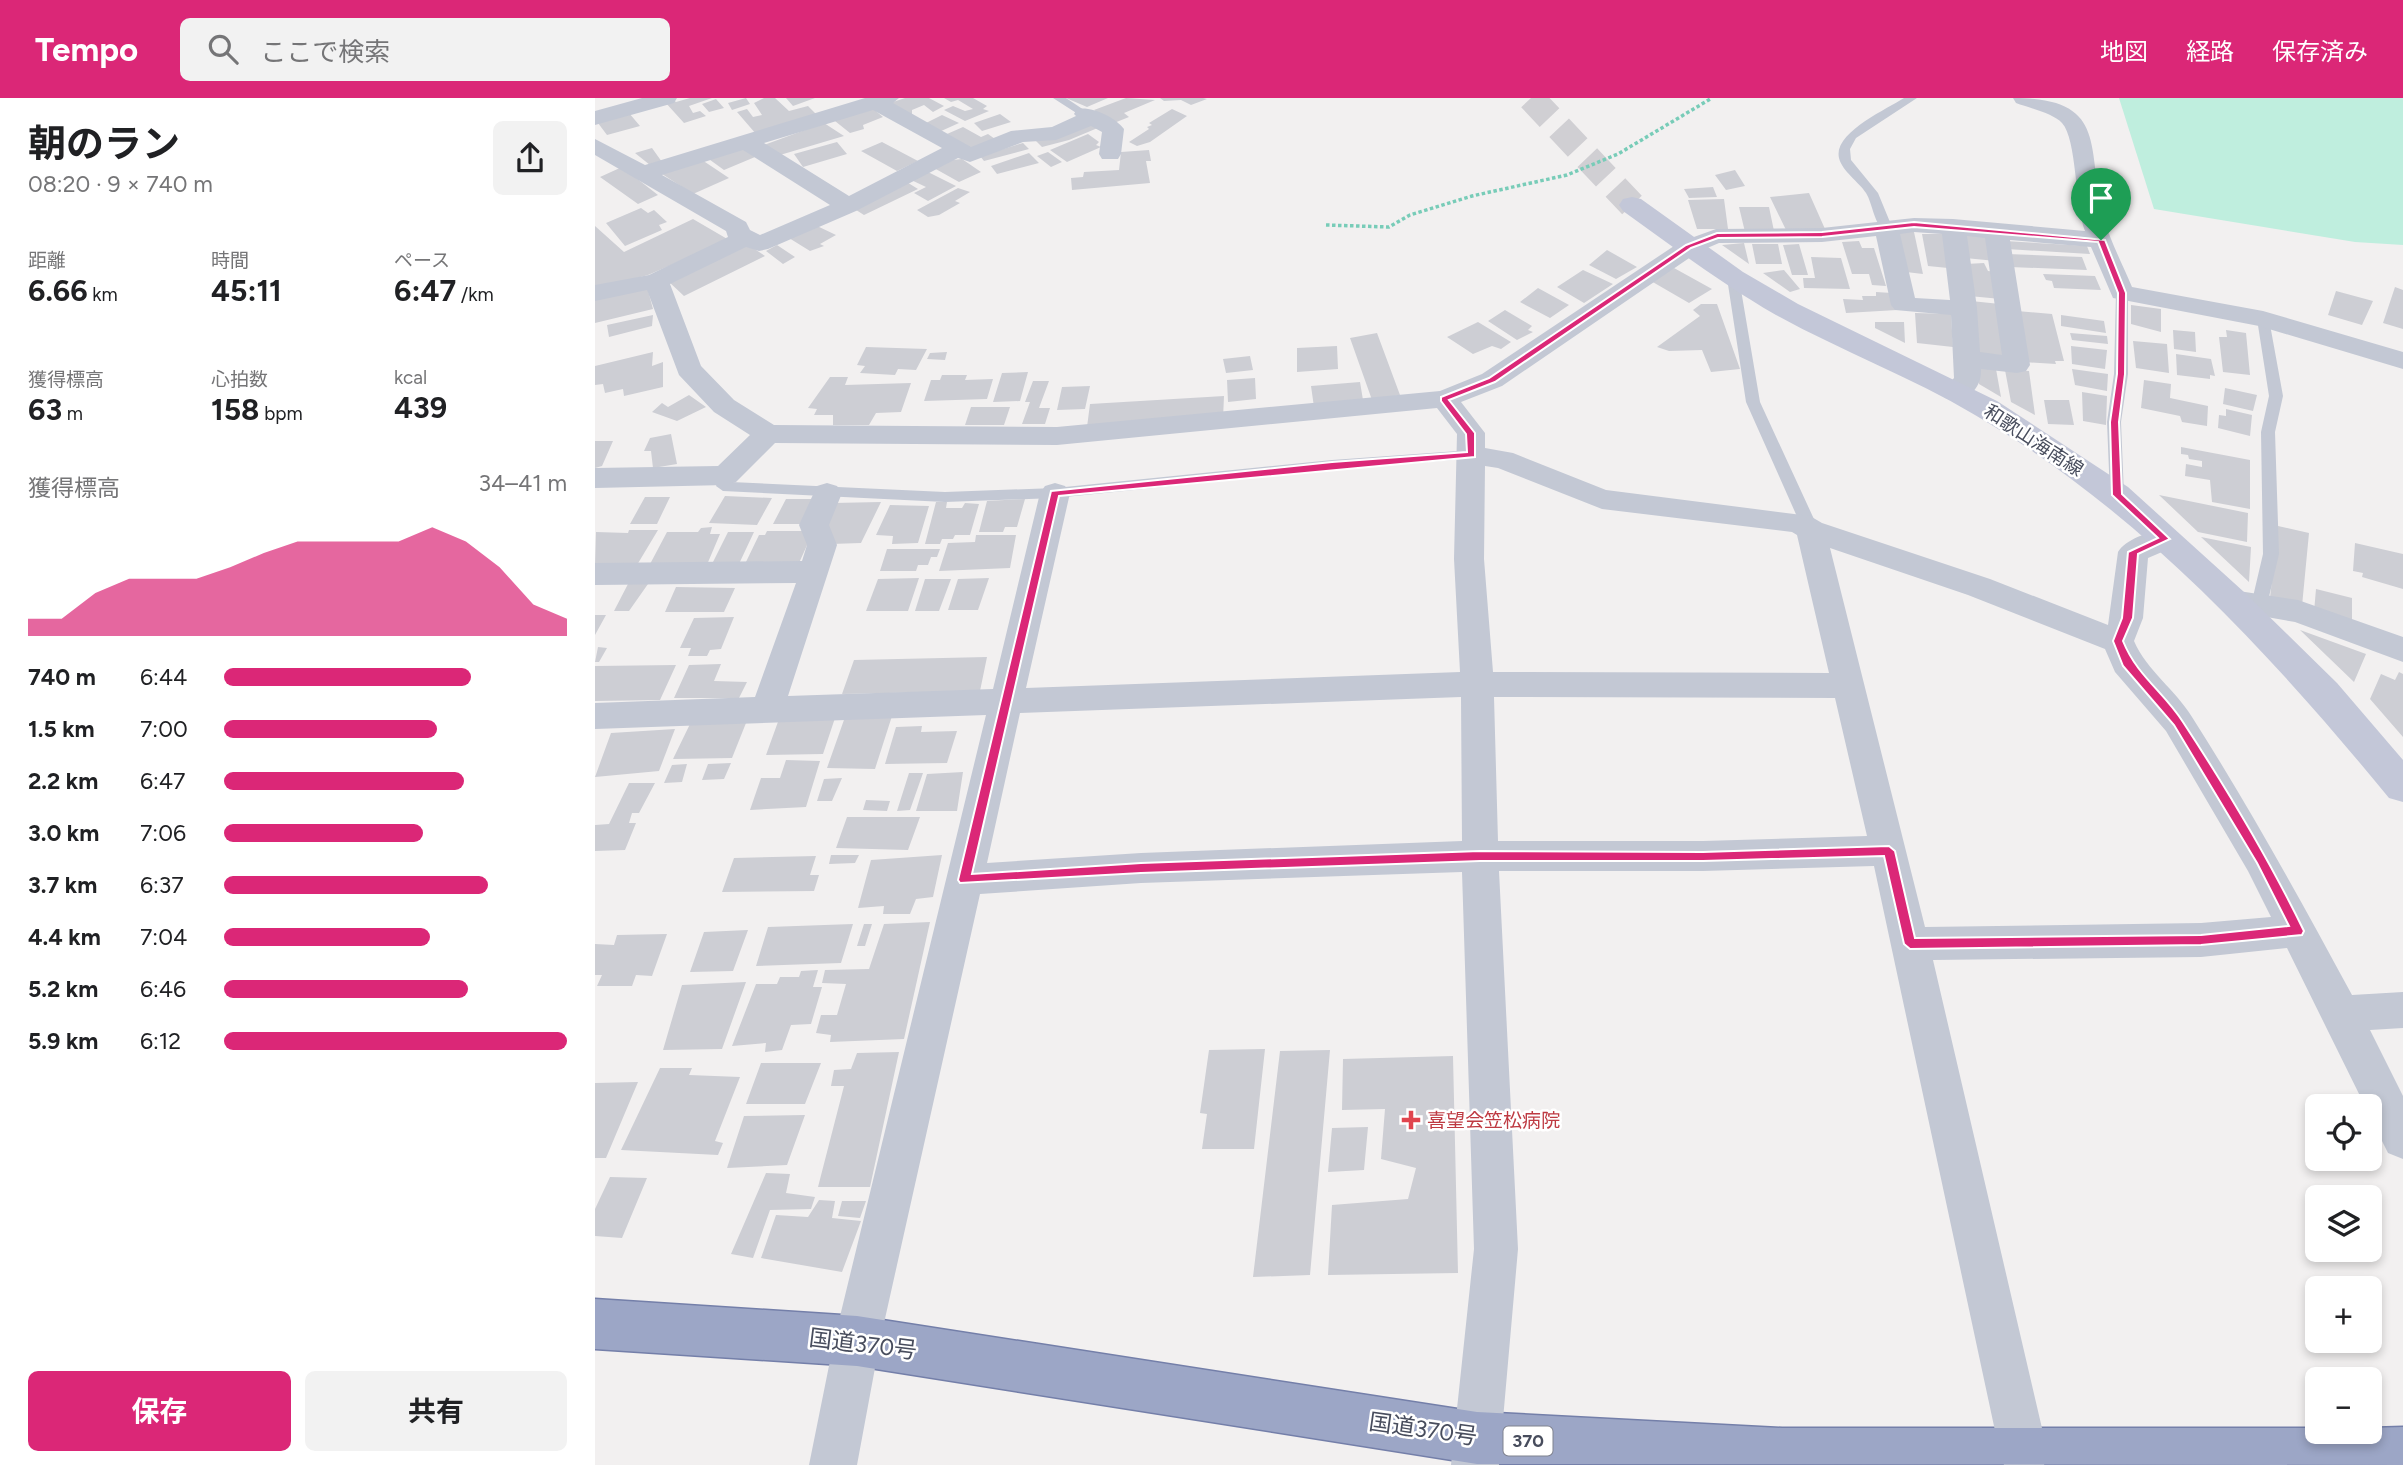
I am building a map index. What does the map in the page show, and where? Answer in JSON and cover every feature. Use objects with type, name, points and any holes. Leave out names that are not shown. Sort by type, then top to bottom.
[{"type":"highway","name":"国道370号","points":[[595,1309],[660,1327]]},
{"type":"highway","name":"国道370号","points":[[595,1324],[857,1341],[1476,1451],[1782,1455],[2024,1454],[2094,1460],[2271,1460],[2403,1454]]},
{"type":"highway","name":"国道370号","points":[[595,1332],[660,1327]]},
{"type":"main road","name":"和歌山海南線","points":[[1633,205],[1733,278],[1788,310],[1986,408],[2117,495],[2165,539],[2246,601],[2403,787]]},
{"type":"street","points":[[595,118],[666,98]]},
{"type":"street","points":[[2024,98],[2059,105],[2080,134],[2092,218],[2122,293],[2263,319],[2403,361]]},
{"type":"street","points":[[644,173],[882,100],[970,155],[1019,136],[1056,133],[1091,111],[1113,129],[1109,154]]},
{"type":"street","points":[[746,142],[848,206]]},
{"type":"street","points":[[595,146],[737,228],[740,240],[656,281],[595,293]]},
{"type":"street","points":[[739,234],[759,244],[848,206],[958,149]]},
{"type":"street","points":[[1954,226],[1964,309],[1968,381],[1955,392]]},
{"type":"street","points":[[656,281],[689,369],[724,406],[768,434],[1057,436],[1444,399],[1492,380],[1689,247],[1717,236],[1822,235],[1886,227],[1954,226],[2101,240]]},
{"type":"street","points":[[1886,227],[1903,305],[1964,309]]},
{"type":"street","points":[[1967,359],[2017,365],[1996,231]]},
{"type":"street","points":[[1444,399],[1471,433],[1472,455],[1469,559],[1477,684],[1480,856],[1496,1249],[1476,1451]]},
{"type":"street","points":[[595,478],[726,475],[768,434]]},
{"type":"street","points":[[1472,455],[1503,460],[1602,499],[1798,523],[1811,530],[1979,587],[2118,641]]},
{"type":"street","points":[[767,710],[815,572],[822,545],[814,525],[827,493]]},
{"type":"street","points":[[833,1465],[857,1341],[1055,493]]},
{"type":"street","points":[[1811,530],[1889,851],[2024,1454]]},
{"type":"street","points":[[2165,539],[2133,552],[2127,618],[2118,641],[2127,663],[2178,722],[2261,860],[2403,1139]]},
{"type":"street","points":[[595,574],[815,572]]},
{"type":"street","points":[[2246,601],[2288,607],[2403,650]]},
{"type":"street","points":[[595,716],[1477,684],[1849,686]]},
{"type":"street","points":[[964,880],[1141,868],[1480,856],[1703,856],[1889,851]]},
{"type":"street","points":[[1910,944],[2201,940],[2298,931]]},
{"type":"street","points":[[2341,1014],[2403,1010]]},
{"type":"lane","points":[[1058,98],[1091,111]]},
{"type":"lane","points":[[1886,227],[1873,193],[1845,160],[1844,149],[1851,136],[1912,98]]},
{"type":"lane","points":[[1733,278],[1753,402],[1811,530]]},
{"type":"lane","points":[[2117,495],[2114,422],[2121,374],[2122,293]]},
{"type":"lane","points":[[2246,601],[2271,554],[2268,432],[2276,396],[2263,319]]},
{"type":"lane","points":[[726,475],[723,486],[945,497],[1055,493],[1332,465],[1472,455]]},
{"type":"path","points":[[1327,225],[1389,227],[1410,215],[1472,196],[1567,175],[1618,154],[1712,98]]},
{"type":"green space","points":[[2119,98],[2403,98],[2403,245],[2355,242],[2154,209]]},
{"type":"building","points":[[712,98],[689,106],[693,113],[700,111],[706,116],[684,123],[665,102]]},
{"type":"building","points":[[746,98],[750,104],[732,110],[728,103]]},
{"type":"building","points":[[764,98],[775,98],[789,111],[808,106],[817,115],[756,134],[737,112],[747,109],[753,117],[762,115],[754,103]]},
{"type":"building","points":[[786,98],[815,98],[793,106]]},
{"type":"building","points":[[905,98],[929,98],[944,106],[933,112],[924,105],[912,110],[912,118],[887,104]]},
{"type":"building","points":[[944,98],[973,98],[987,106],[983,109],[989,111],[965,121],[944,110],[953,106],[965,111],[973,109],[958,100],[951,102]]},
{"type":"building","points":[[1066,98],[1108,98],[1087,107]]},
{"type":"building","points":[[1126,98],[1155,100],[1124,113],[1129,117],[1114,123],[1094,110]]},
{"type":"building","points":[[1160,98],[1207,99],[1191,105],[1181,100],[1164,101]]},
{"type":"building","points":[[716,99],[724,108],[709,112],[702,104]]},
{"type":"building","points":[[871,107],[883,117],[863,125],[864,129],[850,133],[835,121]]},
{"type":"building","points":[[1172,109],[1187,116],[1150,142],[1137,146],[1129,142],[1149,129],[1147,127],[1152,125],[1149,123]]},
{"type":"building","points":[[629,113],[640,126],[607,135],[598,123]]},
{"type":"building","points":[[1000,114],[1011,122],[982,131],[974,123]]},
{"type":"building","points":[[942,115],[959,123],[939,132],[922,125]]},
{"type":"building","points":[[824,123],[844,136],[780,155],[764,145]]},
{"type":"building","points":[[1093,123],[1100,127],[1069,140],[1042,147],[1034,139]]},
{"type":"building","points":[[963,127],[981,137],[988,134],[995,139],[970,149],[947,134]]},
{"type":"building","points":[[1088,134],[1099,142],[1096,145],[1101,147],[1067,162],[1050,150]]},
{"type":"building","points":[[837,142],[847,154],[803,167],[794,154]]},
{"type":"building","points":[[882,142],[918,161],[897,171],[861,151]]},
{"type":"building","points":[[1023,143],[1029,149],[984,161],[980,156]]},
{"type":"building","points":[[740,146],[755,157],[724,170],[706,157]]},
{"type":"building","points":[[652,148],[662,162],[650,165],[635,153]]},
{"type":"building","points":[[1149,150],[1151,161],[1146,161],[1150,183],[1072,190],[1071,178],[1083,177],[1084,172],[1119,170],[1121,152]]},
{"type":"building","points":[[1048,152],[1062,162],[1051,167],[1037,156]]},
{"type":"building","points":[[1029,153],[1039,163],[997,174],[991,166]]},
{"type":"building","points":[[699,158],[729,178],[693,194],[659,172]]},
{"type":"building","points":[[962,159],[981,172],[959,182],[934,168],[952,160]]},
{"type":"building","points":[[622,167],[658,195],[638,204],[600,177]]},
{"type":"building","points":[[922,169],[956,186],[928,201],[914,193],[926,187],[907,178]]},
{"type":"building","points":[[1735,170],[1745,186],[1726,190],[1715,175]]},
{"type":"building","points":[[905,181],[918,189],[864,215],[853,208]]},
{"type":"building","points":[[1713,187],[1717,197],[1689,198],[1684,189]]},
{"type":"building","points":[[958,188],[970,192],[955,201],[960,203],[939,215],[928,217],[917,210]]},
{"type":"building","points":[[1809,193],[1825,229],[1786,230],[1770,197]]},
{"type":"building","points":[[1724,199],[1728,229],[1697,229],[1688,200]]},
{"type":"building","points":[[1739,207],[1769,207],[1774,231],[1745,232]]},
{"type":"building","points":[[641,208],[648,213],[654,210],[667,222],[659,225],[662,230],[625,246],[606,223]]},
{"type":"building","points":[[693,219],[729,240],[648,275],[595,289],[595,226],[624,252]]},
{"type":"building","points":[[815,225],[836,235],[820,244],[824,246],[810,251],[789,238]]},
{"type":"building","points":[[1891,230],[1914,232],[1923,274],[1906,272]]},
{"type":"building","points":[[1922,234],[1944,234],[1948,268],[1928,266]]},
{"type":"building","points":[[1961,235],[1991,237],[1996,261],[1965,258]]},
{"type":"building","points":[[1859,241],[1862,248],[1874,248],[1886,286],[1872,285],[1869,274],[1852,274],[1842,242]]},
{"type":"building","points":[[2005,241],[2087,246],[2090,254],[2007,249]]},
{"type":"building","points":[[1744,243],[1749,264],[1722,245]]},
{"type":"building","points":[[747,244],[765,256],[684,296],[668,281]]},
{"type":"building","points":[[1752,244],[1778,244],[1782,264],[1756,264]]},
{"type":"building","points":[[1799,244],[1808,275],[1792,275],[1783,245]]},
{"type":"building","points":[[777,245],[795,257],[783,264],[766,251]]},
{"type":"building","points":[[1607,250],[1637,267],[1616,279],[1589,265]]},
{"type":"building","points":[[2007,254],[2082,257],[2087,270],[2010,267]]},
{"type":"building","points":[[1811,257],[1841,258],[1850,289],[1804,288],[1803,278],[1815,278]]},
{"type":"building","points":[[1984,263],[1988,271],[1996,272],[2001,299],[1969,296],[1966,264]]},
{"type":"building","points":[[1674,268],[1712,289],[1689,303],[1651,281]]},
{"type":"building","points":[[1583,270],[1613,284],[1584,303],[1557,287]]},
{"type":"building","points":[[1784,270],[1800,289],[1790,292],[1763,273]]},
{"type":"building","points":[[2043,274],[2095,276],[2101,290],[2054,288],[2052,281],[2046,280]]},
{"type":"building","points":[[647,287],[653,309],[595,323],[595,298]]},
{"type":"building","points":[[2395,287],[2403,290],[2403,329],[2383,323]]},
{"type":"building","points":[[1538,288],[1569,305],[1550,318],[1520,302]]},
{"type":"building","points":[[2336,291],[2373,301],[2362,325],[2328,315]]},
{"type":"building","points":[[1876,292],[1892,293],[1897,310],[1846,313],[1843,299],[1863,300],[1862,296],[1876,296]]},
{"type":"building","points":[[1971,301],[2000,304],[2006,358],[1976,354]]},
{"type":"building","points":[[1701,304],[1717,304],[1740,369],[1711,372],[1702,350],[1669,351],[1657,347],[1700,316],[1693,310]]},
{"type":"building","points":[[2131,305],[2161,309],[2161,332],[2131,324]]},
{"type":"building","points":[[1505,310],[1532,326],[1528,330],[1533,332],[1517,340],[1488,321]]},
{"type":"building","points":[[2017,311],[2052,314],[2064,361],[2055,361],[2056,364],[2023,362]]},
{"type":"building","points":[[1915,313],[1951,314],[1953,347],[1917,343]]},
{"type":"building","points":[[653,315],[652,326],[609,337],[607,325]]},
{"type":"building","points":[[2061,315],[2104,321],[2106,333],[2061,326]]},
{"type":"building","points":[[1478,322],[1511,342],[1501,349],[1492,346],[1473,354],[1447,337]]},
{"type":"building","points":[[1875,322],[1904,322],[1905,343],[1875,328]]},
{"type":"building","points":[[2173,330],[2195,332],[2196,352],[2174,349]]},
{"type":"building","points":[[2226,330],[2246,333],[2250,375],[2223,372],[2219,337],[2227,337]]},
{"type":"building","points":[[1377,333],[1400,395],[1372,400],[1350,338]]},
{"type":"building","points":[[2070,333],[2107,336],[2108,344],[2072,340]]},
{"type":"building","points":[[2133,341],[2167,344],[2169,373],[2136,368]]},
{"type":"building","points":[[1337,346],[1338,369],[1297,372],[1297,348]]},
{"type":"building","points":[[2071,346],[2107,350],[2105,369],[2072,364]]},
{"type":"building","points":[[866,347],[927,349],[916,370],[898,369],[895,375],[860,373],[865,366],[857,365]]},
{"type":"building","points":[[653,352],[652,366],[663,362],[663,387],[624,396],[623,389],[605,393],[603,384],[595,385],[595,366]]},
{"type":"building","points":[[947,352],[945,360],[927,359],[930,353]]},
{"type":"building","points":[[2176,354],[2211,359],[2215,376],[2210,375],[2210,379],[2177,375]]},
{"type":"building","points":[[1250,356],[1253,370],[1226,373],[1223,359]]},
{"type":"building","points":[[1978,367],[1996,369],[2001,397],[1979,384]]},
{"type":"building","points":[[2072,369],[2108,374],[2107,391],[2075,385]]},
{"type":"building","points":[[2005,370],[2029,371],[2035,415],[2011,402]]},
{"type":"building","points":[[1028,372],[1020,401],[993,402],[1002,373]]},
{"type":"building","points":[[942,375],[967,375],[965,380],[993,379],[987,399],[924,401],[931,380],[940,380]]},
{"type":"building","points":[[830,377],[848,377],[845,385],[911,383],[901,412],[876,413],[869,425],[833,425],[833,415],[814,415],[817,409],[808,408]]},
{"type":"building","points":[[1255,378],[1256,399],[1228,402],[1227,380]]},
{"type":"building","points":[[2144,380],[2171,384],[2170,398],[2208,406],[2207,426],[2182,422],[2180,416],[2141,408]]},
{"type":"building","points":[[1033,381],[1049,381],[1039,408],[1050,408],[1045,424],[1022,424],[1030,402],[1025,402]]},
{"type":"building","points":[[1360,382],[1363,400],[1314,407],[1311,386]]},
{"type":"building","points":[[1090,386],[1085,409],[1057,410],[1062,387]]},
{"type":"building","points":[[2225,388],[2257,395],[2253,411],[2223,404]]},
{"type":"building","points":[[2082,392],[2107,396],[2106,425],[2083,421]]},
{"type":"building","points":[[689,395],[706,407],[677,421],[652,412],[662,403],[668,407]]},
{"type":"building","points":[[1224,396],[1223,419],[1087,427],[1090,404]]},
{"type":"building","points":[[2044,400],[2069,400],[2074,425],[2048,424]]},
{"type":"building","points":[[971,407],[1010,407],[1004,425],[965,425]]},
{"type":"building","points":[[2226,409],[2252,415],[2250,436],[2218,428],[2219,415],[2226,416]]},
{"type":"building","points":[[671,434],[677,464],[653,468],[651,451],[644,451],[650,438]]},
{"type":"building","points":[[595,441],[613,441],[602,466],[595,468]]},
{"type":"building","points":[[2181,447],[2250,460],[2250,509],[2212,502],[2210,480],[2185,476],[2186,464],[2202,467],[2202,461],[2189,459],[2188,455],[2181,454]]},
{"type":"building","points":[[2159,495],[2248,513],[2247,542],[2198,532]]},
{"type":"building","points":[[725,496],[772,498],[757,525],[709,523]]},
{"type":"building","points":[[645,497],[670,497],[657,524],[630,524]]},
{"type":"building","points":[[786,499],[819,499],[808,524],[773,524]]},
{"type":"building","points":[[1025,499],[1017,527],[1005,527],[1003,532],[979,532],[987,501]]},
{"type":"building","points":[[881,502],[861,543],[831,544],[824,524],[833,503]]},
{"type":"building","points":[[936,502],[947,502],[946,508],[962,508],[965,503],[979,504],[970,535],[955,535],[953,539],[942,539],[940,544],[925,544]]},
{"type":"building","points":[[890,505],[929,506],[918,543],[892,544],[893,536],[876,535]]},
{"type":"building","points":[[2278,526],[2309,533],[2302,606],[2270,598]]},
{"type":"building","points":[[712,527],[710,534],[720,534],[706,567],[649,566],[667,532],[698,532],[701,528]]},
{"type":"building","points":[[629,530],[658,530],[637,565],[595,565],[596,532],[628,533]]},
{"type":"building","points":[[767,531],[805,531],[808,543],[799,563],[745,564],[759,535],[765,535]]},
{"type":"building","points":[[728,532],[754,532],[738,566],[711,566]]},
{"type":"building","points":[[976,535],[1016,535],[1010,568],[939,571],[948,543],[975,542]]},
{"type":"building","points":[[2201,537],[2251,547],[2249,582]]},
{"type":"building","points":[[2355,543],[2403,554],[2403,589],[2362,577],[2363,573],[2353,571]]},
{"type":"building","points":[[887,549],[940,549],[937,557],[931,557],[928,565],[918,565],[916,571],[880,571]]},
{"type":"building","points":[[919,578],[908,611],[866,611],[878,579]]},
{"type":"building","points":[[989,578],[978,610],[948,610],[958,579]]},
{"type":"building","points":[[925,579],[951,579],[939,611],[915,611]]},
{"type":"building","points":[[628,584],[648,584],[629,611],[614,611]]},
{"type":"building","points":[[676,587],[735,588],[724,612],[665,612]]},
{"type":"building","points":[[2316,589],[2352,598],[2352,624],[2314,612]]},
{"type":"building","points":[[595,615],[606,615],[595,635]]},
{"type":"building","points":[[734,617],[721,649],[710,650],[707,656],[688,656],[691,648],[680,648],[694,618]]},
{"type":"building","points":[[2300,630],[2366,654],[2354,682]]},
{"type":"building","points":[[598,647],[607,648],[599,662],[595,662]]},
{"type":"building","points":[[987,657],[980,691],[842,694],[854,660]]},
{"type":"building","points":[[721,664],[714,681],[747,682],[739,698],[674,698],[689,665]]},
{"type":"building","points":[[676,665],[660,700],[595,701],[595,666]]},
{"type":"building","points":[[2399,672],[2403,674],[2403,737],[2370,699],[2381,674],[2395,680]]},
{"type":"building","points":[[892,716],[875,769],[827,768],[845,717]]},
{"type":"building","points":[[835,718],[823,754],[766,755],[779,719]]},
{"type":"building","points":[[746,723],[732,758],[673,759],[690,724]]},
{"type":"building","points":[[922,726],[921,732],[957,731],[947,763],[885,764],[896,727]]},
{"type":"building","points":[[675,729],[659,771],[595,777],[611,733]]},
{"type":"building","points":[[786,760],[820,761],[806,807],[750,810],[761,778],[780,778]]},
{"type":"building","points":[[731,763],[724,779],[702,780],[708,764]]},
{"type":"building","points":[[687,764],[682,782],[664,783],[672,765]]},
{"type":"building","points":[[963,772],[957,811],[916,811],[927,774]]},
{"type":"building","points":[[909,773],[923,773],[910,810],[897,811]]},
{"type":"building","points":[[842,778],[832,801],[817,801],[824,779]]},
{"type":"building","points":[[629,783],[655,783],[639,813],[632,813],[629,823],[636,823],[625,850],[595,851],[595,825],[609,824]]},
{"type":"building","points":[[866,800],[890,801],[887,811],[863,810]]},
{"type":"building","points":[[847,817],[920,817],[908,850],[836,848]]},
{"type":"building","points":[[831,855],[859,855],[855,863],[829,864]]},
{"type":"building","points":[[942,855],[933,897],[916,899],[910,914],[883,914],[884,906],[858,908],[871,860]]},
{"type":"building","points":[[816,856],[810,875],[819,875],[814,891],[722,892],[734,858]]},
{"type":"building","points":[[930,922],[904,1039],[830,1042],[831,1035],[816,1033],[821,1015],[837,1015],[846,984],[822,983],[825,970],[869,969],[884,924]]},
{"type":"building","points":[[853,924],[841,963],[756,966],[768,927]]},
{"type":"building","points":[[864,924],[872,924],[865,946],[857,946]]},
{"type":"building","points":[[748,930],[733,971],[690,972],[704,932]]},
{"type":"building","points":[[667,934],[652,976],[636,975],[632,986],[597,986],[602,975],[595,975],[595,944],[614,945],[617,935]]},
{"type":"building","points":[[818,970],[813,987],[822,987],[811,1024],[791,1025],[782,1050],[765,1052],[766,1043],[732,1046],[756,984],[777,984],[780,977],[799,977],[801,971]]},
{"type":"building","points":[[746,982],[722,1049],[663,1050],[682,985]]},
{"type":"building","points":[[1265,1049],[1254,1149],[1202,1149],[1207,1114],[1200,1113],[1209,1050]]},
{"type":"building","points":[[1330,1050],[1310,1275],[1253,1277],[1280,1051]]},
{"type":"building","points":[[899,1052],[870,1187],[818,1187],[844,1086],[831,1086],[834,1070],[851,1069],[857,1053]]},
{"type":"building","points":[[1453,1056],[1458,1273],[1328,1275],[1332,1205],[1408,1199],[1416,1168],[1381,1159],[1385,1109],[1342,1110],[1343,1059]]},
{"type":"building","points":[[761,1063],[821,1063],[805,1104],[746,1104]]},
{"type":"building","points":[[660,1068],[692,1068],[689,1075],[740,1077],[715,1141],[723,1143],[718,1155],[621,1150]]},
{"type":"building","points":[[638,1082],[606,1158],[595,1158],[595,1083]]},
{"type":"building","points":[[805,1115],[787,1165],[727,1168],[744,1116]]},
{"type":"building","points":[[1368,1127],[1364,1170],[1328,1172],[1332,1128]]},
{"type":"building","points":[[766,1173],[790,1174],[786,1193],[815,1197],[811,1209],[770,1210],[753,1258],[731,1254]]},
{"type":"building","points":[[610,1177],[647,1178],[622,1238],[595,1236],[595,1209]]},
{"type":"building","points":[[819,1200],[835,1201],[832,1218],[861,1221],[842,1272],[761,1258],[776,1215],[808,1217]]},
{"type":"building","points":[[842,1201],[866,1201],[860,1218],[838,1216]]},
{"type":"tunnel","points":[[1531,98],[1632,205]]},
{"type":"place","name":"喜望会笠松病院","points":[[1411,1120]]},
{"type":"route","points":[[1914,225],[1954,226],[2101,240],[2122,293],[2121,374],[2114,422],[2117,495],[2165,539],[2133,552],[2127,618],[2118,641],[2127,663],[2178,722],[2261,860],[2298,931],[2201,940],[1910,944],[1889,851],[1703,856],[1480,856],[1141,868],[964,880],[1055,493],[1332,465],[1472,455],[1471,433],[1444,399],[1492,380],[1689,247],[1717,236],[1822,235],[1914,225]]}]
